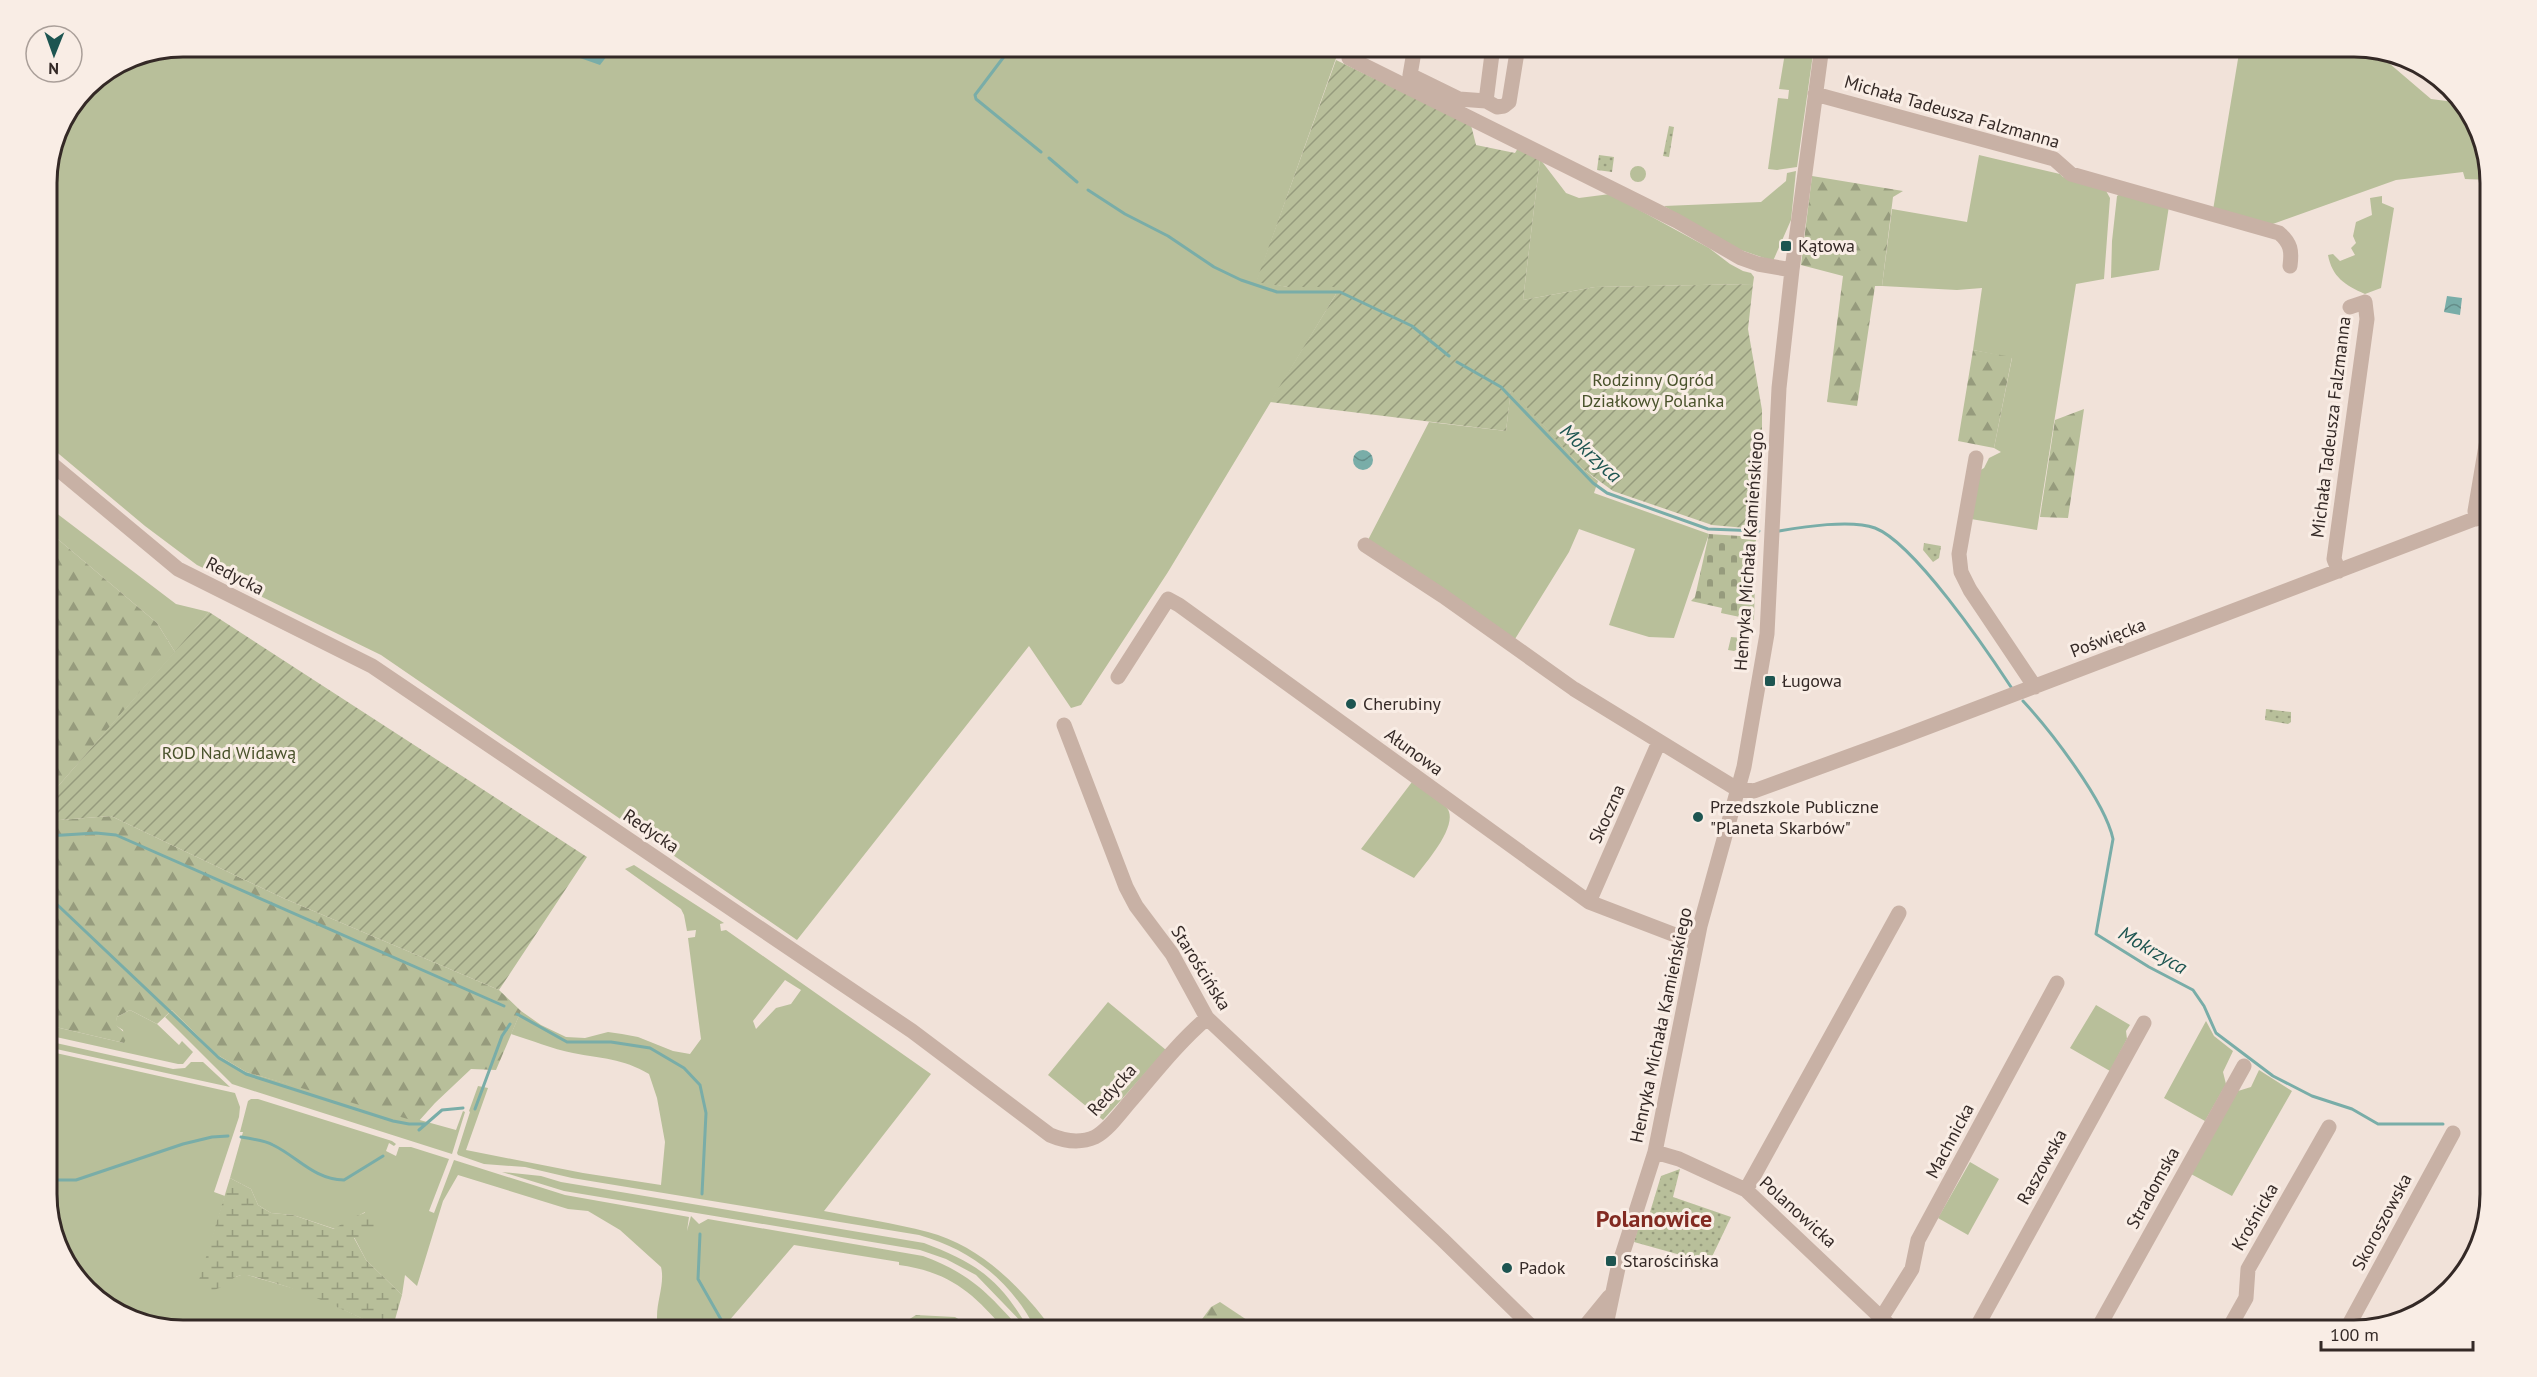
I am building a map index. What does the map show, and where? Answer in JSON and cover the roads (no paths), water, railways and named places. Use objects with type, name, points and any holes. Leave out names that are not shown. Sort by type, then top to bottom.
[{"type":"street","points":[[1413,57],[1410,75],[1459,99],[1486,100],[1497,107],[1509,102],[1516,57]]},
{"type":"street","points":[[1486,100],[1492,57]]},
{"type":"street","name":"Henryka Michała Kamieńskiego","points":[[1607,1320],[1611,1295],[1655,1152],[1696,943],[1739,789],[1766,647],[1776,421],[1792,270],[1820,57]]},
{"type":"street","points":[[1349,58],[1666,216],[1741,258],[1758,264],[1792,270]]},
{"type":"street","name":"Michała Tadeusza Falzmanna","points":[[1815,94],[2054,159],[2071,174],[2279,233],[2288,241],[2292,253],[2290,266]]},
{"type":"street","name":"Michała Tadeusza Falzmanna","points":[[2339,571],[2334,559],[2367,319],[2365,302],[2350,307]]},
{"type":"street","points":[[1976,458],[1959,554],[1961,572],[1970,590],[2035,687]]},
{"type":"street","name":"Redycka","points":[[57,468],[178,568],[372,666],[912,1031],[1050,1135],[1065,1141],[1078,1141],[1095,1136],[1124,1109],[1191,1031],[1207,1018]]},
{"type":"street","points":[[2480,481],[2475,511],[2480,514]]},
{"type":"street","name":"Poświęcka","points":[[1739,789],[1754,791],[1764,788],[2480,517]]},
{"type":"street","points":[[1365,545],[1443,596],[1574,689],[1739,789]]},
{"type":"street","name":"Ałunowa","points":[[1118,677],[1168,599],[1179,604],[1589,902],[1696,943]]},
{"type":"street","name":"Starościńska","points":[[1064,725],[1126,887],[1136,906],[1172,954],[1207,1018],[1525,1320]]},
{"type":"street","name":"Skoczna","points":[[1589,902],[1659,742]]},
{"type":"street","points":[[1746,1190],[1899,913]]},
{"type":"street","name":"Machnicka","points":[[1882,1317],[1912,1269],[1918,1240],[2057,983]]},
{"type":"street","name":"Raszowska","points":[[1981,1320],[2144,1023]]},
{"type":"street","name":"Stradomska","points":[[2103,1320],[2244,1066]]},
{"type":"street","name":"Krośnicka","points":[[2234,1320],[2246,1298],[2248,1269],[2329,1127]]},
{"type":"street","name":"Skoroszowska","points":[[2351,1320],[2453,1133]]},
{"type":"street","name":"Polanowicka","points":[[1655,1152],[1679,1159],[1746,1190],[1885,1320]]},
{"type":"street","points":[[1590,1320],[1611,1295]]},
{"type":"water","points":[[577,57],[606,57],[600,65]]},
{"type":"water","points":[[2447,296],[2462,298],[2460,315],[2444,312]]},
{"type":"water","points":[[1363,450],[1370,453],[1373,460],[1370,467],[1363,470],[1356,467],[1353,460],[1356,453]]},
{"type":"waterway","points":[[1004,57],[975,95],[976,99],[1041,152]]},
{"type":"waterway","points":[[1049,158],[1077,182]]},
{"type":"waterway","name":"Mokrzyca","points":[[1088,190],[1125,214],[1168,236],[1214,267],[1241,280],[1277,292],[1340,292],[1412,326],[1449,356]]},
{"type":"waterway","name":"Mokrzyca","points":[[1457,362],[1501,387],[1593,483],[1607,493],[1708,529],[1759,531]]},
{"type":"waterway","name":"Mokrzyca","points":[[1779,531],[1853,524],[1875,528],[1891,538],[1929,575],[1985,648],[2011,687]]},
{"type":"waterway","name":"Mokrzyca","points":[[2023,701],[2075,767],[2108,823],[2113,839],[2096,934],[2149,967],[2193,990],[2204,1006],[2216,1033],[2273,1076],[2312,1096],[2352,1109],[2378,1124],[2443,1124]]},
{"type":"waterway","points":[[57,835],[96,833],[116,835],[504,1006]]},
{"type":"waterway","points":[[57,904],[219,1058],[246,1074],[393,1121],[426,1124]]},
{"type":"waterway","points":[[517,1014],[567,1042],[611,1042],[650,1048],[684,1068],[700,1085],[706,1113],[702,1194]]},
{"type":"waterway","points":[[475,1109],[502,1036],[510,1024]]},
{"type":"waterway","points":[[419,1130],[442,1110],[463,1108]]},
{"type":"waterway","points":[[57,1180],[76,1180],[183,1144],[212,1137],[228,1136]]},
{"type":"waterway","points":[[241,1137],[269,1143],[315,1172],[333,1179],[344,1180],[383,1156]]},
{"type":"waterway","points":[[700,1234],[698,1279],[721,1320]]},
{"type":"place","name":"Kątowa","points":[[1786,246]]},
{"type":"place","name":"Ługowa","points":[[1770,681]]},
{"type":"place","name":"Cherubiny","points":[[1351,704]]},
{"type":"place","name":"Przedszkole Publiczne \"Planeta Skarbów\"","points":[[1698,817]]},
{"type":"place","name":"Starościńska","points":[[1611,1261]]},
{"type":"place","name":"Padok","points":[[1507,1268]]},
{"type":"district","name":"Polanowice","points":[[1654,1219]]},
{"type":"park label","name":"Rodzinny Ogród Działkowy Polanka","points":[[1653,390]]},
{"type":"park label","name":"ROD Nad Widawą","points":[[229,753]]}]
